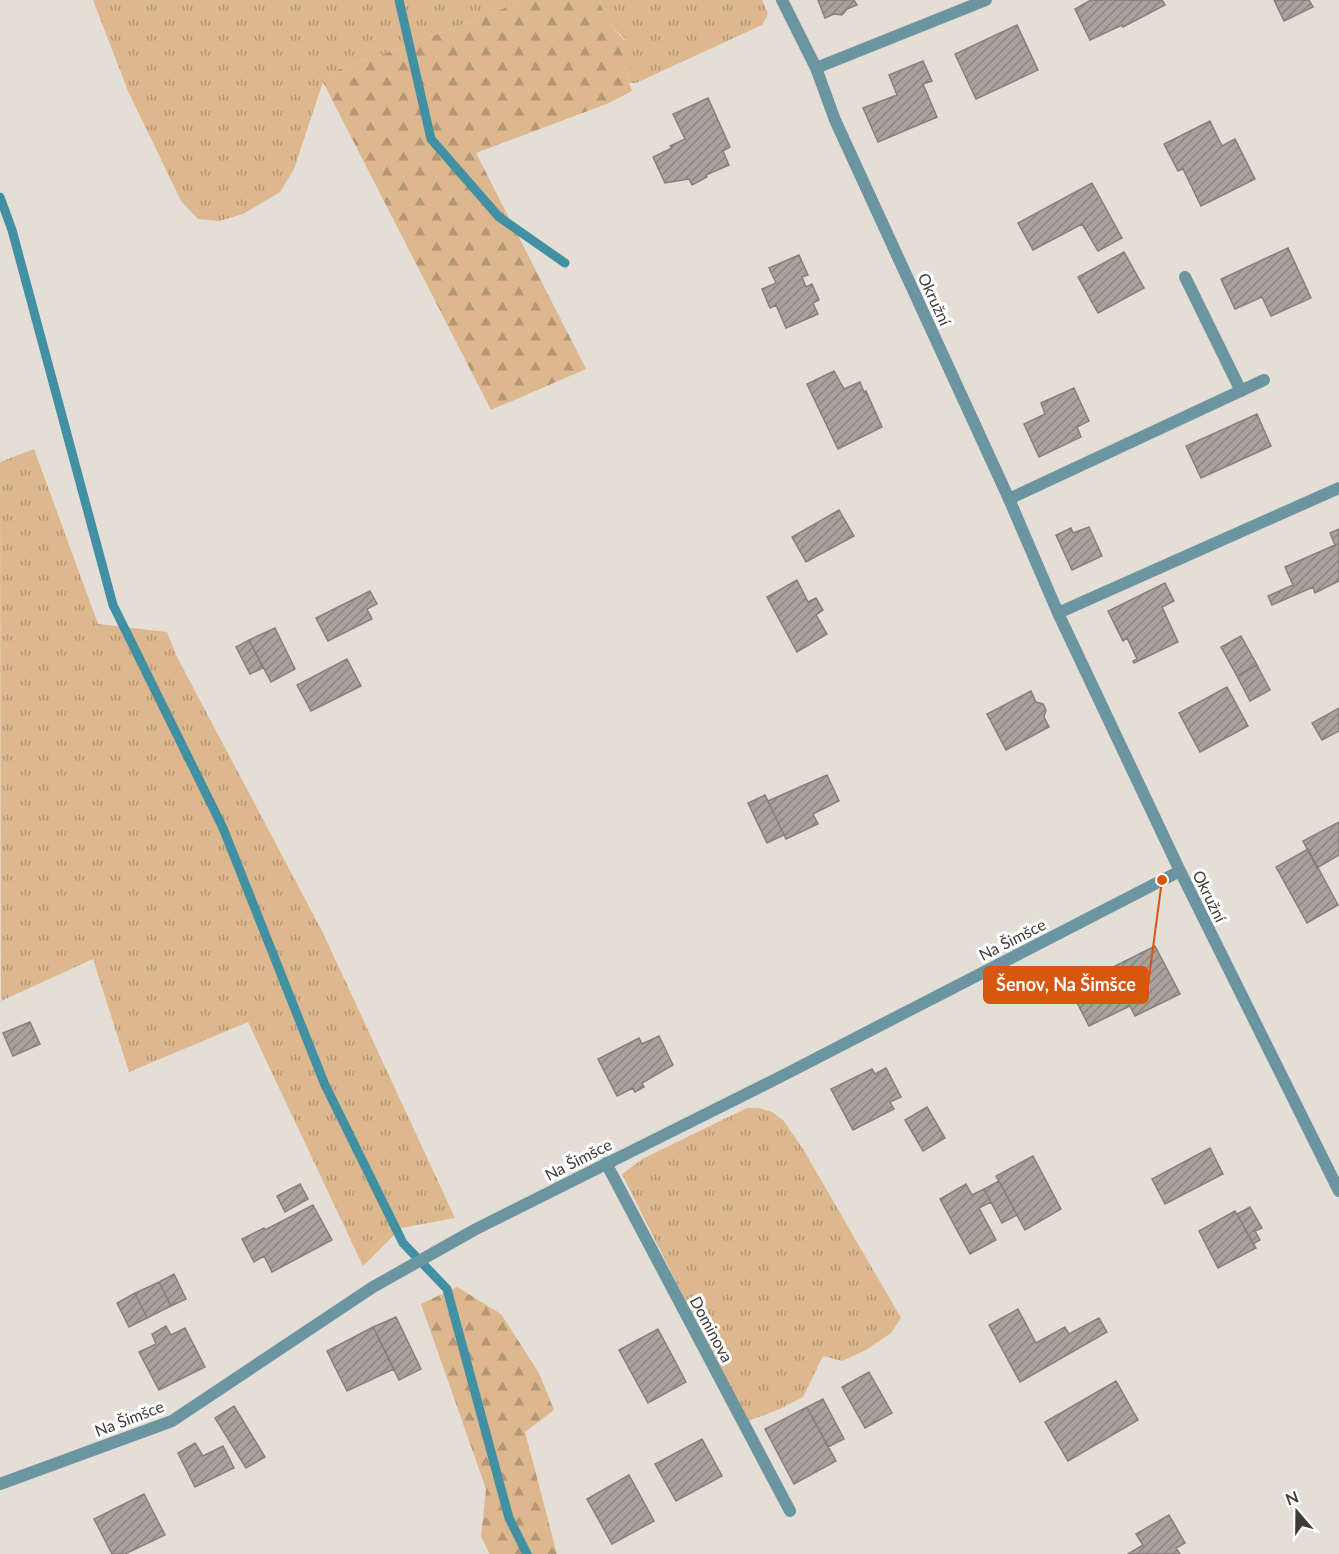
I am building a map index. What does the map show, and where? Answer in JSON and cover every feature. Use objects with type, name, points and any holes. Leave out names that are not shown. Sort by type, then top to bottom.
[{"type":"street","name":"Okružní","points":[[782,0],[816,68],[835,120],[1009,500],[1058,613],[1180,871],[1339,1191]]},
{"type":"street","points":[[816,68],[986,0]]},
{"type":"street","points":[[1185,277],[1241,391]]},
{"type":"street","points":[[1009,500],[1264,380]]},
{"type":"street","points":[[1058,613],[1339,488]]},
{"type":"street","name":"Na Šimšce","points":[[0,1484],[172,1421],[373,1287],[476,1229],[788,1073],[1180,871]]},
{"type":"street","name":"Dominova","points":[[606,1163],[790,1511]]},
{"type":"green space","points":[[93,0],[525,0],[415,43],[337,70],[323,82],[294,169],[280,192],[243,214],[219,221],[198,219],[181,201],[128,91]]},
{"type":"green space","points":[[525,0],[598,0],[612,27],[632,48],[634,61],[627,78],[632,91],[609,103],[476,153],[586,369],[491,410],[323,82],[337,70],[415,43]]},
{"type":"green space","points":[[598,0],[762,0],[768,14],[762,25],[636,83],[629,83],[627,78],[634,61],[624,38],[612,27]]},
{"type":"green space","points":[[34,449],[98,624],[167,632],[177,657],[323,933],[455,1218],[401,1228],[363,1266],[248,1022],[129,1072],[93,959],[1,1001],[0,462]]},
{"type":"green space","points":[[747,1108],[759,1108],[772,1112],[783,1120],[803,1149],[901,1318],[891,1333],[864,1351],[842,1361],[823,1356],[803,1397],[746,1422],[622,1174],[644,1158]]},
{"type":"green space","points":[[457,1287],[501,1314],[539,1373],[554,1410],[525,1432],[557,1554],[490,1554],[481,1537],[486,1489],[421,1304]]},
{"type":"building","points":[[818,0],[854,0],[857,5],[847,9],[842,15],[834,14],[825,18]]},
{"type":"building","points":[[1091,0],[1162,0],[1165,5],[1123,27],[1122,25],[1090,40],[1075,9]]},
{"type":"building","points":[[1274,0],[1309,0],[1313,7],[1284,21]]},
{"type":"building","points":[[1017,25],[1038,70],[976,99],[955,54]]},
{"type":"building","points":[[923,61],[932,81],[923,84],[937,117],[878,142],[863,108],[897,95],[889,75]]},
{"type":"building","points":[[708,98],[730,147],[723,151],[729,165],[706,175],[707,177],[692,185],[689,179],[665,183],[653,157],[685,139],[673,114]]},
{"type":"building","points":[[1210,121],[1222,146],[1235,139],[1255,179],[1201,206],[1183,169],[1178,171],[1164,144]]},
{"type":"building","points":[[1092,183],[1122,238],[1098,251],[1082,224],[1033,250],[1018,223]]},
{"type":"building","points":[[1288,248],[1311,298],[1271,316],[1262,297],[1235,309],[1221,279]]},
{"type":"building","points":[[1124,252],[1144,288],[1098,313],[1078,277]]},
{"type":"building","points":[[799,255],[808,275],[802,277],[806,287],[812,284],[819,300],[813,303],[818,314],[786,328],[776,305],[770,308],[762,289],[776,283],[769,268]]},
{"type":"building","points":[[834,371],[844,389],[860,382],[882,427],[838,449],[807,384]]},
{"type":"building","points":[[1074,388],[1089,421],[1077,427],[1081,437],[1039,457],[1024,424],[1045,414],[1041,403]]},
{"type":"building","points":[[1257,414],[1271,446],[1201,478],[1186,446]]},
{"type":"building","points":[[839,510],[854,536],[806,562],[792,537]]},
{"type":"building","points":[[1089,527],[1102,556],[1072,570],[1056,535],[1071,528],[1073,533]]},
{"type":"building","points":[[1339,529],[1339,581],[1315,593],[1313,587],[1272,605],[1268,596],[1293,585],[1285,567],[1335,545],[1330,533]]},
{"type":"building","points":[[797,580],[808,602],[816,598],[823,610],[816,615],[827,634],[797,652],[767,597]]},
{"type":"building","points":[[1165,583],[1174,601],[1162,607],[1178,642],[1134,663],[1133,661],[1137,659],[1127,638],[1123,641],[1108,611]]},
{"type":"building","points":[[370,591],[377,604],[367,609],[372,619],[328,641],[316,618]]},
{"type":"building","points":[[275,628],[295,669],[271,682],[249,640]]},
{"type":"building","points":[[1241,636],[1257,665],[1237,676],[1221,647]]},
{"type":"building","points":[[249,640],[263,668],[250,674],[236,647]]},
{"type":"building","points":[[347,659],[361,686],[311,711],[297,685]]},
{"type":"building","points":[[1257,665],[1270,690],[1250,701],[1237,676]]},
{"type":"building","points":[[1227,687],[1248,726],[1200,752],[1179,713]]},
{"type":"building","points":[[1031,691],[1036,702],[1043,704],[1046,710],[1044,717],[1049,727],[1006,750],[987,714]]},
{"type":"building","points":[[1339,708],[1339,731],[1322,740],[1312,723]]},
{"type":"building","points":[[827,775],[839,801],[813,814],[818,824],[786,839],[768,801]]},
{"type":"building","points":[[765,795],[784,835],[767,843],[748,803]]},
{"type":"building","points":[[1339,822],[1339,855],[1317,868],[1303,841]]},
{"type":"building","points":[[1308,849],[1338,905],[1307,923],[1276,867]]},
{"type":"building","points":[[1155,946],[1180,994],[1135,1016],[1111,968]]},
{"type":"building","points":[[1111,968],[1130,1006],[1089,1026],[1070,989]]},
{"type":"building","points":[[30,1022],[40,1044],[13,1056],[3,1033]]},
{"type":"building","points":[[659,1036],[673,1065],[642,1083],[644,1087],[635,1092],[633,1088],[617,1096],[598,1059],[639,1038],[642,1044]]},
{"type":"building","points":[[886,1068],[901,1097],[890,1102],[894,1109],[853,1130],[831,1089],[872,1069],[875,1074]]},
{"type":"building","points":[[927,1107],[945,1138],[923,1151],[905,1120]]},
{"type":"building","points":[[1210,1148],[1223,1174],[1165,1204],[1152,1179]]},
{"type":"building","points":[[1033,1156],[1061,1209],[1025,1230],[996,1176]]},
{"type":"building","points":[[999,1181],[1017,1215],[1002,1223],[984,1189]]},
{"type":"building","points":[[300,1184],[308,1199],[285,1212],[277,1196]]},
{"type":"building","points":[[966,1184],[972,1195],[984,1189],[991,1202],[979,1208],[996,1240],[970,1254],[940,1199]]},
{"type":"building","points":[[313,1205],[332,1240],[272,1272],[264,1256],[254,1262],[242,1239],[264,1228],[265,1230]]},
{"type":"building","points":[[1250,1207],[1262,1228],[1255,1231],[1260,1240],[1253,1244],[1237,1214]]},
{"type":"building","points":[[1235,1211],[1256,1248],[1218,1268],[1199,1231]]},
{"type":"building","points":[[174,1274],[186,1299],[171,1306],[159,1282]]},
{"type":"building","points":[[159,1282],[171,1306],[147,1318],[135,1293]]},
{"type":"building","points":[[135,1293],[147,1318],[129,1327],[117,1303]]},
{"type":"building","points":[[1018,1309],[1036,1343],[1065,1327],[1069,1334],[1099,1318],[1107,1332],[1020,1382],[989,1325]]},
{"type":"building","points":[[396,1317],[421,1369],[399,1380],[373,1327]]},
{"type":"building","points":[[166,1326],[171,1335],[185,1328],[205,1367],[159,1390],[139,1352],[156,1344],[152,1334]]},
{"type":"building","points":[[373,1327],[394,1369],[347,1391],[327,1351]]},
{"type":"building","points":[[658,1329],[686,1382],[648,1403],[619,1350]]},
{"type":"building","points":[[869,1372],[892,1413],[865,1428],[842,1387]]},
{"type":"building","points":[[1116,1381],[1138,1420],[1068,1461],[1045,1422]]},
{"type":"building","points":[[823,1399],[844,1439],[828,1447],[807,1407]]},
{"type":"building","points":[[234,1406],[265,1457],[246,1468],[215,1418]]},
{"type":"building","points":[[807,1407],[836,1461],[794,1484],[765,1429]]},
{"type":"building","points":[[702,1439],[722,1476],[676,1501],[655,1464]]},
{"type":"building","points":[[195,1443],[203,1456],[223,1446],[234,1468],[195,1487],[178,1453]]},
{"type":"building","points":[[629,1475],[654,1521],[612,1544],[587,1499]]},
{"type":"building","points":[[144,1494],[165,1535],[125,1554],[112,1554],[94,1519]]},
{"type":"building","points":[[1169,1515],[1185,1543],[1176,1548],[1180,1554],[1128,1554],[1143,1545],[1136,1534]]},
{"type":"waterway","points":[[399,0],[431,139],[499,217],[565,263]]},
{"type":"waterway","points":[[0,197],[12,230],[113,605],[223,828],[325,1085],[403,1243],[447,1289],[509,1518],[527,1554]]},
{"type":"place","name":"Šenov, Na Šimšce","points":[[1162,880]]}]
